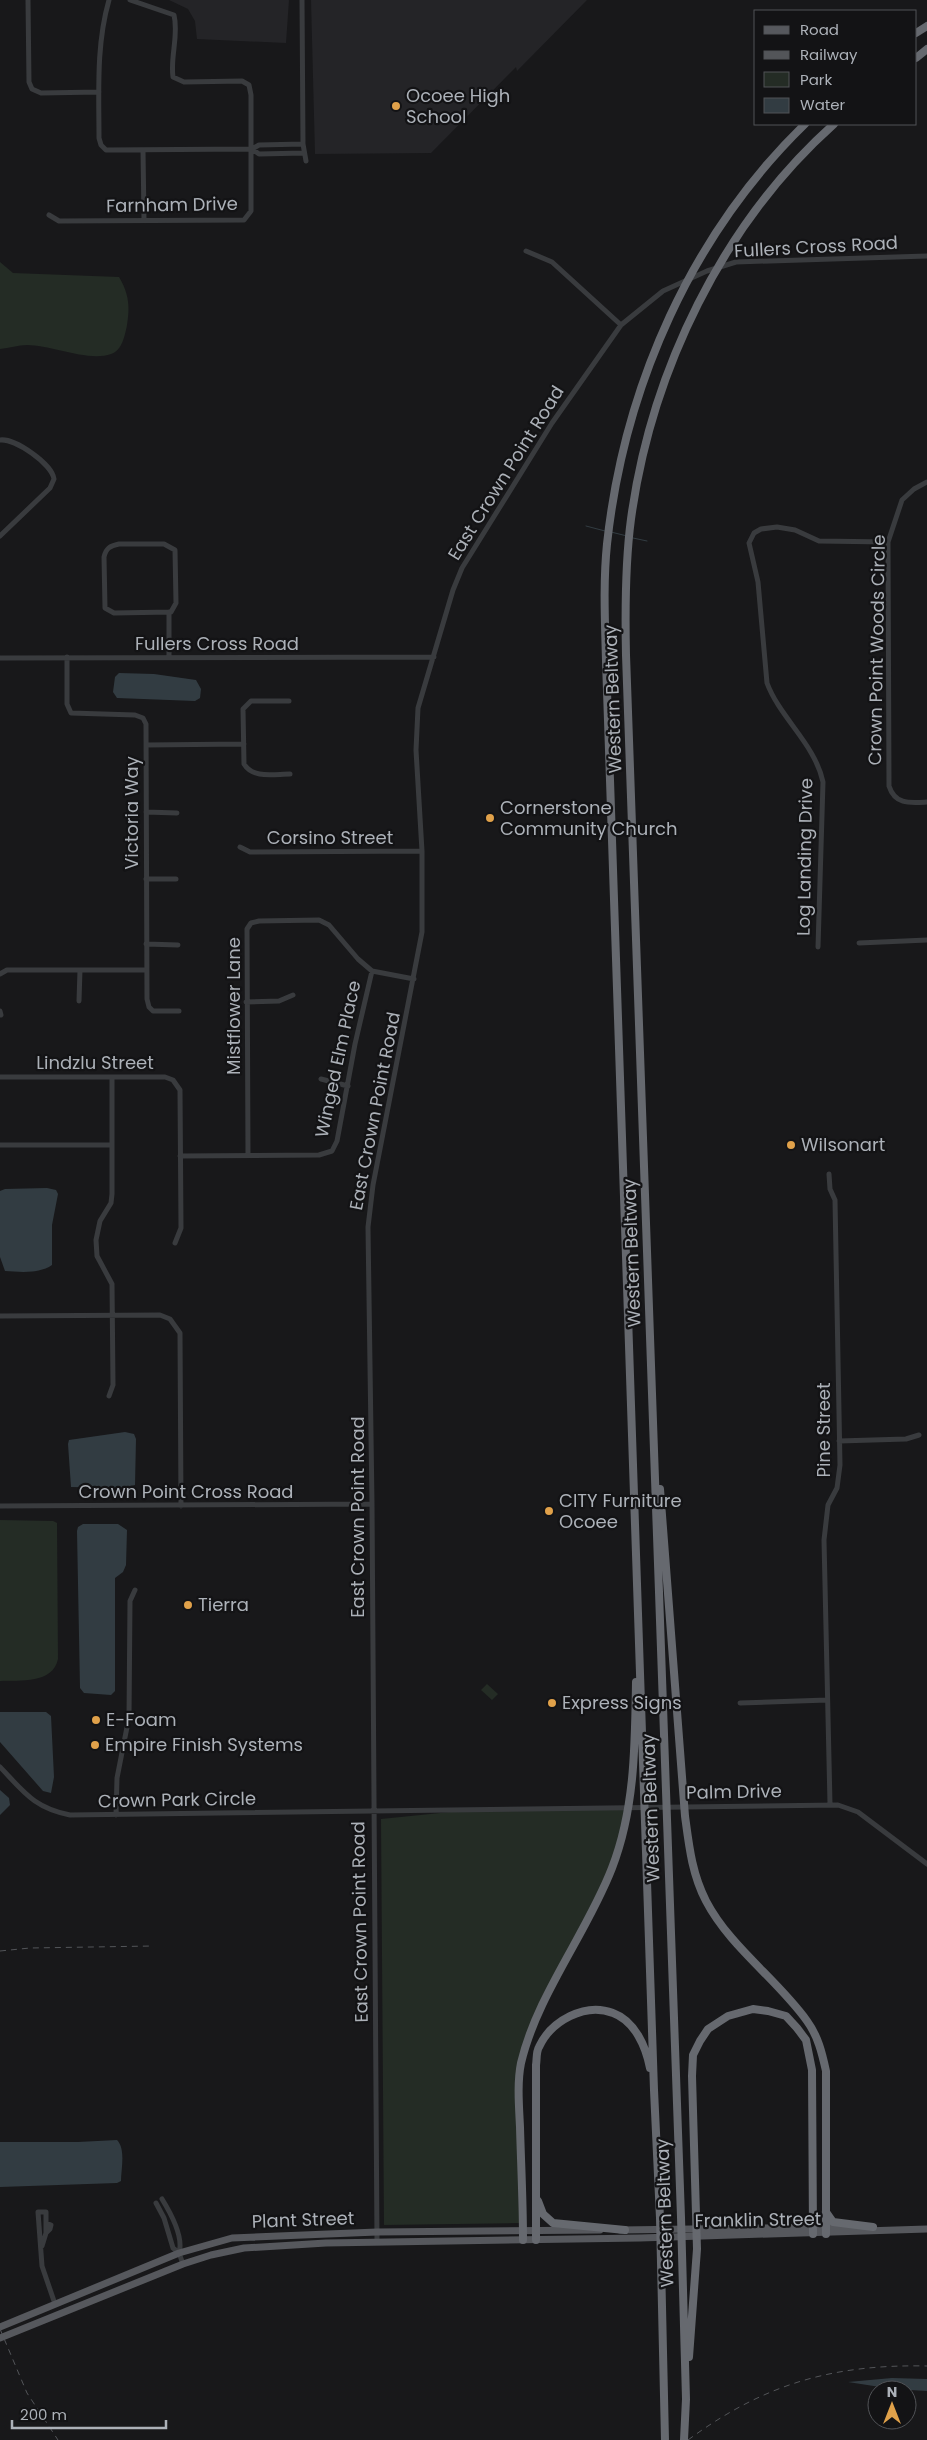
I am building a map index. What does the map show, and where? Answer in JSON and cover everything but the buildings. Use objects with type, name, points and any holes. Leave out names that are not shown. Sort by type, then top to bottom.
[{"type":"highway","points":[[917,57],[927,49]]},
{"type":"highway","name":"Western Beltway","points":[[666,2440],[606,661],[607,545],[623,448],[637,399],[653,354],[681,292],[697,263],[753,180],[804,125]]},
{"type":"highway","name":"Western Beltway","points":[[684,2440],[686,2399],[681,2217],[626,646],[628,549],[641,460],[662,389],[687,328],[726,255],[764,200],[797,161],[833,125]]},
{"type":"highway","points":[[651,1375],[685,1816],[690,1858],[707,1902],[723,1926],[807,2021],[822,2052],[826,2071],[826,2230]]},
{"type":"highway","points":[[523,2236],[518,2090],[521,2064],[539,2013],[612,1868],[627,1816],[634,1760],[638,1602]]},
{"type":"highway","points":[[536,2240],[538,2048],[547,2033],[558,2022],[576,2013],[592,2010],[613,2013],[629,2024],[639,2037],[648,2056],[654,2090]]},
{"type":"highway","points":[[686,2399],[697,2249],[692,2076],[694,2055],[708,2029],[728,2016],[753,2010],[786,2016],[806,2040],[812,2070],[813,2230]]},
{"type":"highway","points":[[536,2193],[542,2214],[553,2223],[625,2230]]},
{"type":"highway","points":[[826,2210],[833,2222],[872,2227]]},
{"type":"main road","name":"Franklin Street","points":[[826,2230],[872,2227],[905,2230]]},
{"type":"main road","name":"Plant Street","points":[[0,2338],[183,2264],[211,2255],[244,2248],[523,2236],[536,2231],[625,2230]]},
{"type":"main road","name":"Franklin Street","points":[[625,2230],[927,2230]]},
{"type":"main road","name":"Franklin Street","points":[[523,2236],[536,2240],[660,2238],[813,2230]]},
{"type":"main road","name":"Plant Street","points":[[0,2327],[179,2253],[232,2238],[377,2232],[523,2236]]},
{"type":"main road","points":[[68,2310],[72,2299],[78,2294]]},
{"type":"main road","points":[[47,2318],[55,2311],[55,2304]]},
{"type":"street","points":[[28,0],[29,82],[32,89],[41,93],[100,92]]},
{"type":"street","points":[[109,0],[100,45],[99,138],[101,145],[106,150],[252,149],[259,145],[303,144]]},
{"type":"street","name":"Farnham Drive","points":[[49,215],[59,221],[244,220],[252,211],[252,95],[248,85],[242,81],[184,82],[173,77],[171,62],[176,24],[174,15],[130,0]]},
{"type":"street","points":[[302,0],[303,144],[306,161]]},
{"type":"street","points":[[252,149],[259,154],[304,154]]},
{"type":"street","points":[[143,150],[144,220]]},
{"type":"street","points":[[526,251],[552,262],[621,325]]},
{"type":"street","name":"Fullers Cross Road","points":[[707,271],[736,262],[927,256]]},
{"type":"street","name":"East Crown Point Road","points":[[377,2242],[372,1504],[368,1309],[369,1206],[414,979],[423,917],[416,728],[418,708],[453,590],[475,543],[562,408],[621,325],[663,290],[707,271]]},
{"type":"street","points":[[0,440],[8,440],[34,455],[49,468],[54,479],[50,488],[0,536]]},
{"type":"street","name":"Crown Point Woods Circle","points":[[927,482],[914,489],[902,500],[888,542],[889,786],[892,795],[899,801],[927,802]]},
{"type":"street","name":"Log Landing Drive","points":[[818,947],[823,782],[814,758],[771,695],[767,683],[758,582],[750,543],[754,533],[760,529],[777,527],[795,530],[819,541],[888,542]]},
{"type":"street","points":[[169,612],[108,612],[104,601],[104,557],[106,551],[111,546],[119,544],[164,544],[175,550],[176,603],[169,612],[169,657]]},
{"type":"street","name":"Victoria Way","points":[[67,657],[67,704],[71,713],[135,715],[142,718],[146,724],[146,970],[149,1007],[153,1011],[179,1011]]},
{"type":"street","name":"Fullers Cross Road","points":[[0,658],[434,657]]},
{"type":"street","points":[[289,701],[251,701],[244,709],[244,764],[248,771],[253,774],[290,774]]},
{"type":"street","points":[[146,745],[244,744]]},
{"type":"street","points":[[146,812],[177,813]]},
{"type":"street","name":"Corsino Street","points":[[240,847],[250,852],[422,851]]},
{"type":"street","points":[[146,879],[176,879]]},
{"type":"street","name":"Mistflower Lane","points":[[248,1155],[246,1002],[247,930],[251,923],[259,921],[318,920],[329,925],[358,959],[372,971]]},
{"type":"street","points":[[859,943],[927,940]]},
{"type":"street","points":[[146,944],[178,945]]},
{"type":"street","points":[[0,974],[7,970],[146,970]]},
{"type":"street","points":[[80,970],[80,1001]]},
{"type":"street","points":[[372,971],[414,979]]},
{"type":"street","name":"Winged Elm Place","points":[[180,1156],[319,1155],[332,1151],[337,1142],[372,971]]},
{"type":"street","points":[[246,1002],[279,1001],[293,994]]},
{"type":"street","name":"Lindzlu Street","points":[[0,1077],[165,1077],[173,1080],[180,1090],[180,1228],[175,1243]]},
{"type":"street","points":[[109,1396],[112,1385],[112,1284],[97,1256],[96,1240],[100,1221],[111,1204],[112,1077]]},
{"type":"street","points":[[321,1079],[348,1086]]},
{"type":"street","points":[[0,1145],[111,1145]]},
{"type":"street","name":"Pine Street","points":[[829,1174],[830,1189],[835,1200],[839,1441],[837,1488],[828,1505],[824,1532],[830,1804]]},
{"type":"street","points":[[0,1316],[160,1315],[170,1320],[180,1333],[181,1506]]},
{"type":"street","points":[[839,1441],[906,1439],[920,1435]]},
{"type":"street","name":"Crown Point Cross Road","points":[[0,1506],[372,1504]]},
{"type":"street","points":[[116,1814],[117,1778],[129,1718],[130,1601],[136,1590]]},
{"type":"street","points":[[740,1703],[828,1700]]},
{"type":"street","name":"Crown Park Circle","points":[[0,1767],[36,1804],[53,1811],[70,1814],[373,1811]]},
{"type":"street","name":"Palm Drive","points":[[373,1811],[830,1804],[858,1812],[927,1864]]},
{"type":"street","points":[[162,2199],[170,2211],[181,2246],[179,2253]]},
{"type":"street","points":[[156,2203],[164,2218],[173,2248],[179,2253],[183,2264]]},
{"type":"street","points":[[42,2246],[46,2233],[46,2212],[38,2212],[42,2266],[55,2304]]},
{"type":"shaded area","points":[[169,0],[289,0],[286,43],[197,39],[195,21],[188,9]]},
{"type":"shaded area","name":"Ocoee High School","points":[[311,0],[587,0],[517,71],[516,67],[431,153],[315,154]]},
{"type":"green space","points":[[0,262],[13,273],[119,277],[127,295],[128,312],[124,338],[118,350],[111,354],[92,356],[27,345],[0,349]]},
{"type":"green space","points":[[0,1520],[53,1521],[57,1523],[58,1659],[50,1673],[35,1679],[0,1681]]},
{"type":"green space","points":[[487,1684],[498,1694],[492,1700],[481,1690]]},
{"type":"green space","points":[[629,1807],[612,1868],[529,2035],[518,2090],[519,2223],[384,2225],[381,1819],[460,1811]]},
{"type":"water","points":[[119,673],[154,674],[196,680],[201,689],[200,698],[195,701],[117,698],[113,692],[115,677]]},
{"type":"water","points":[[47,1188],[56,1190],[58,1194],[52,1225],[52,1265],[35,1271],[5,1271],[0,1257],[0,1191],[5,1189]]},
{"type":"water","points":[[125,1432],[134,1434],[136,1439],[135,1485],[119,1488],[71,1487],[69,1440]]},
{"type":"water","points":[[83,1524],[118,1524],[127,1530],[126,1565],[123,1572],[115,1578],[115,1691],[111,1695],[84,1693],[80,1688],[77,1531],[78,1527]]},
{"type":"water","points":[[0,1712],[46,1712],[51,1716],[54,1777],[51,1793],[43,1791],[0,1742]]},
{"type":"water","points":[[0,1790],[9,1798],[10,1805],[0,1815]]},
{"type":"water","points":[[117,2140],[120,2144],[122,2159],[121,2181],[117,2183],[0,2187],[0,2142]]},
{"type":"water","points":[[892,2378],[927,2379],[927,2391],[917,2390],[917,2380],[870,2380]]},
{"type":"water","points":[[867,2380],[867,2385],[848,2382]]},
{"type":"waterway","points":[[586,526],[605,531]]},
{"type":"waterway","points":[[611,532],[627,536]]},
{"type":"waterway","points":[[633,538],[647,541]]},
{"type":"railway","points":[[0,1951],[30,1948],[153,1946]]},
{"type":"railway","points":[[0,2329],[27,2393],[58,2440]]},
{"type":"railway","points":[[688,2440],[744,2405],[772,2391],[801,2381],[861,2369],[893,2366],[927,2366]]},
{"type":"place","name":"Ocoee High School","points":[[396,106]]},
{"type":"place","name":"Cornerstone Community Church","points":[[490,818]]},
{"type":"place","name":"Wilsonart","points":[[791,1145]]},
{"type":"place","name":"CITY Furniture Ocoee","points":[[549,1511]]},
{"type":"place","name":"Tierra","points":[[188,1605]]},
{"type":"place","name":"Express Signs","points":[[552,1703]]},
{"type":"place","name":"E-Foam","points":[[96,1720]]},
{"type":"place","name":"Empire Finish Systems","points":[[95,1745]]}]
